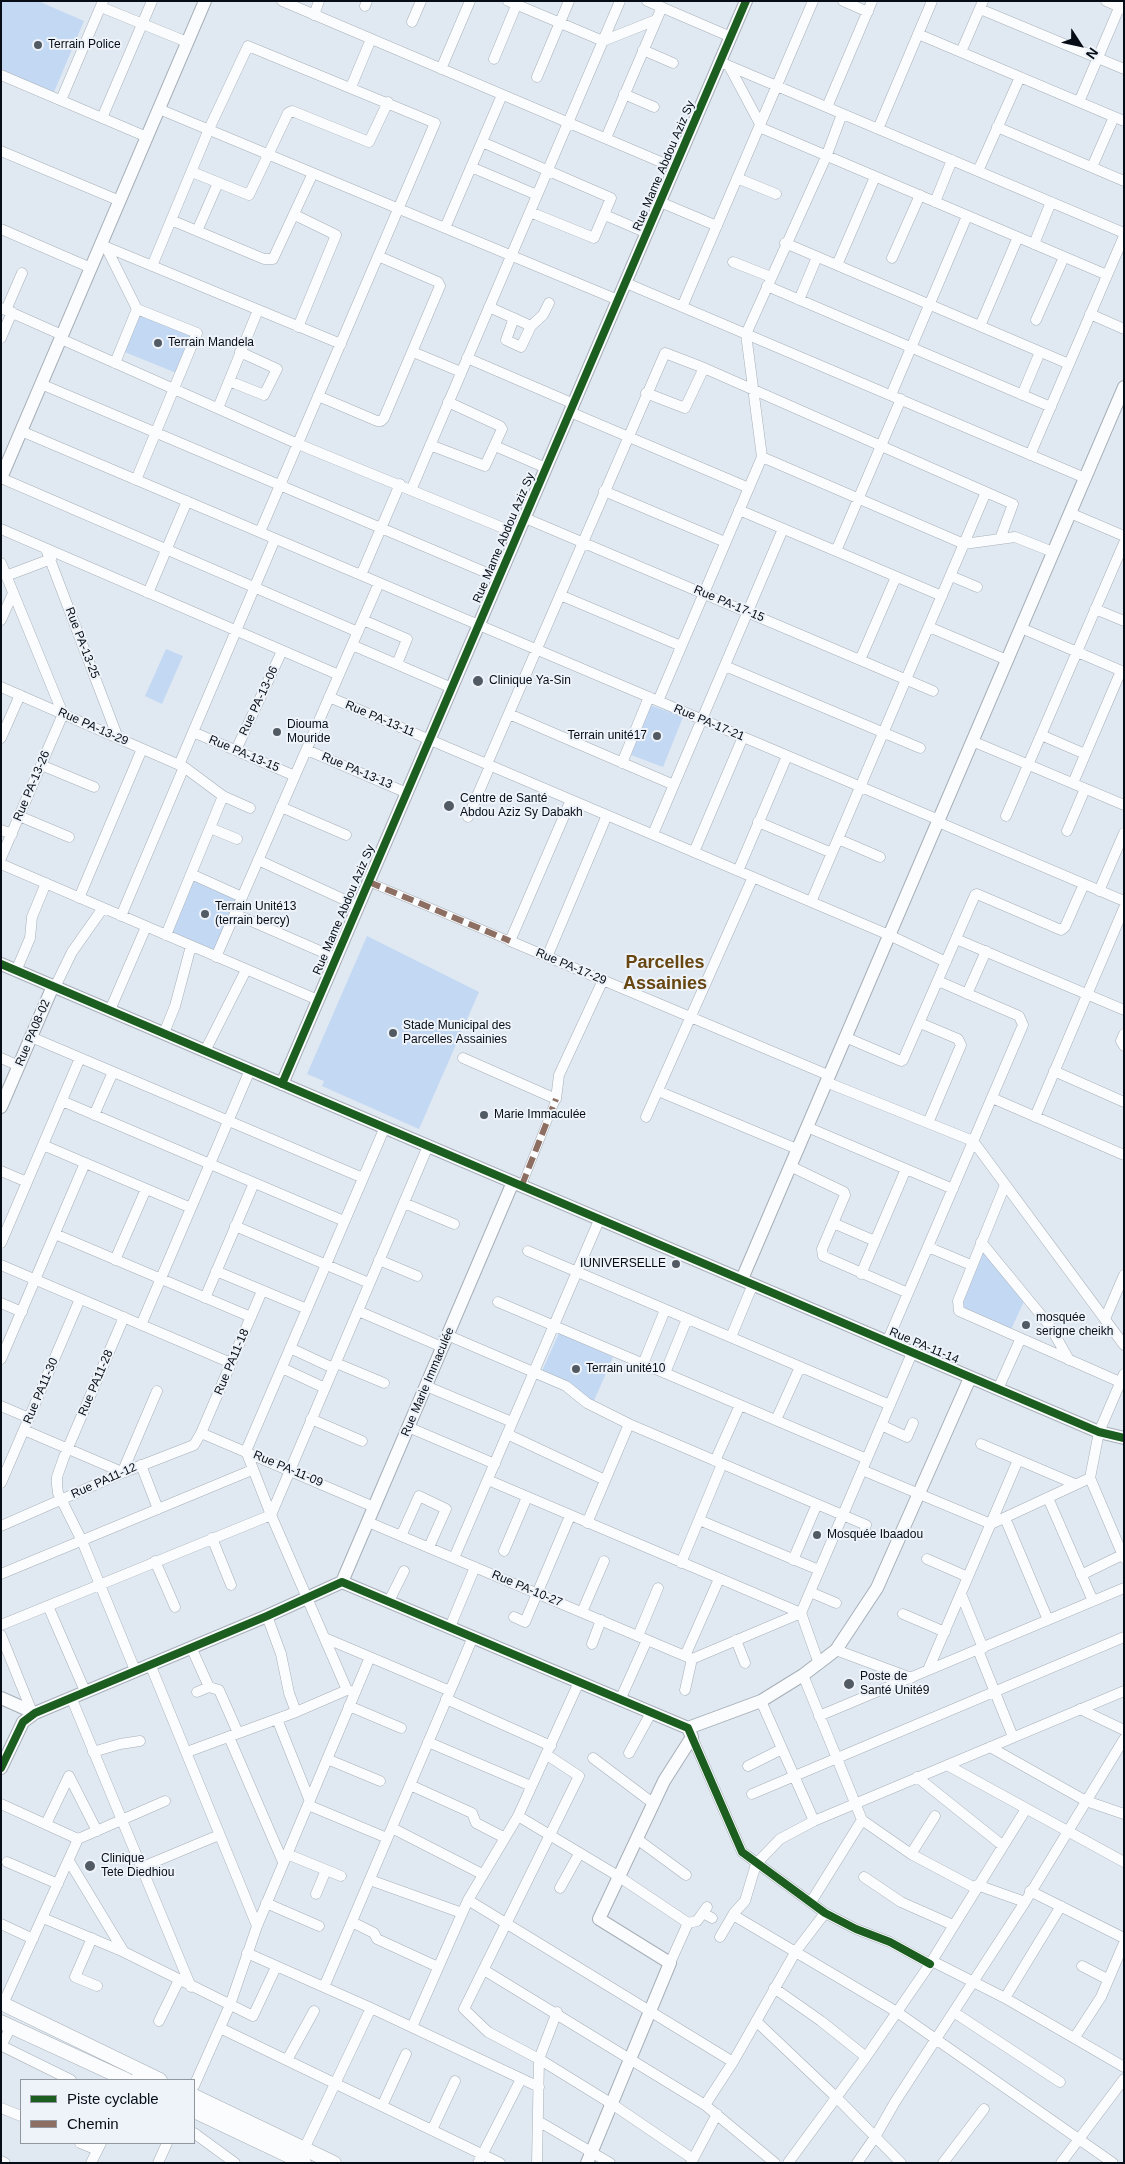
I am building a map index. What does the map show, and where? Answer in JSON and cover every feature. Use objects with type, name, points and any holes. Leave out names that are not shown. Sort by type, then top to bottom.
[{"type":"main road","points":[[2,2004],[138,2076],[154,2079]]},
{"type":"main road","points":[[6,2024],[125,2079]]},
{"type":"main road","points":[[195,2097],[304,2156]]},
{"type":"main road","points":[[195,2111],[304,2156],[334,2163]]},
{"type":"street","points":[[102,118],[152,1]]},
{"type":"street","points":[[205,1],[120,201],[104,246],[91,268],[1,478],[358,632]]},
{"type":"street","points":[[282,1],[675,168]]},
{"type":"street","points":[[314,15],[319,1]]},
{"type":"street","points":[[412,22],[421,1]]},
{"type":"street","points":[[441,68],[470,1]]},
{"type":"street","points":[[537,77],[569,1]]},
{"type":"street","points":[[412,488],[620,1]]},
{"type":"street","points":[[647,1],[731,37]]},
{"type":"street","name":"Rue Mame Abdou Aziz Sy","points":[[282,1084],[660,202],[725,64],[731,37],[746,1]]},
{"type":"street","points":[[682,307],[813,1]]},
{"type":"street","points":[[843,1],[868,12]]},
{"type":"street","points":[[827,107],[872,1]]},
{"type":"street","points":[[878,129],[932,1]]},
{"type":"street","points":[[1079,102],[1097,58],[1122,6],[1106,1]]},
{"type":"street","points":[[494,58],[514,2],[603,41],[656,20]]},
{"type":"street","points":[[61,100],[102,4],[142,24],[187,42]]},
{"type":"street","points":[[961,52],[982,5],[1124,70]]},
{"type":"street","points":[[606,138],[662,8]]},
{"type":"street","points":[[918,34],[1119,119],[1092,168]]},
{"type":"street","points":[[351,87],[371,39]]},
{"type":"street","points":[[152,266],[209,129],[248,46],[388,102],[435,123],[260,532]]},
{"type":"street","points":[[643,50],[673,63]]},
{"type":"street","points":[[725,64],[1124,234],[1030,455]]},
{"type":"street","points":[[725,64],[760,125],[826,157],[1107,275]]},
{"type":"street","points":[[1,74],[147,137]]},
{"type":"street","points":[[978,171],[1020,77]]},
{"type":"street","points":[[445,228],[502,94]]},
{"type":"street","points":[[624,94],[654,107]]},
{"type":"street","points":[[192,172],[250,195],[290,112],[369,142],[388,102]]},
{"type":"street","points":[[159,109],[618,300]]},
{"type":"street","points":[[622,762],[681,646],[762,457],[746,334],[826,157],[842,114]]},
{"type":"street","points":[[998,127],[1124,181]]},
{"type":"street","points":[[482,142],[609,196],[612,200],[594,238],[530,212]]},
{"type":"street","points":[[1,151],[120,201]]},
{"type":"street","points":[[935,202],[952,160]]},
{"type":"street","points":[[471,167],[537,195]]},
{"type":"street","points":[[171,220],[269,260],[276,256],[313,173]]},
{"type":"street","points":[[837,265],[875,177]]},
{"type":"street","points":[[737,178],[776,194]]},
{"type":"street","points":[[197,231],[218,183]]},
{"type":"street","points":[[892,258],[920,196]]},
{"type":"street","points":[[660,202],[717,226]]},
{"type":"street","points":[[1034,244],[1052,202]]},
{"type":"street","points":[[295,215],[336,235],[298,326]]},
{"type":"street","points":[[605,216],[647,233]]},
{"type":"street","points":[[836,551],[881,446],[911,348],[967,216]]},
{"type":"street","points":[[1,230],[91,268]]},
{"type":"street","points":[[980,326],[1018,237]]},
{"type":"street","points":[[786,243],[1069,364]]},
{"type":"street","points":[[104,246],[341,344]]},
{"type":"street","points":[[104,246],[137,309],[197,333],[136,480]]},
{"type":"street","points":[[318,396],[381,421],[412,352],[440,284],[378,256]]},
{"type":"street","points":[[1036,320],[1064,256]]},
{"type":"street","points":[[798,300],[817,257]]},
{"type":"street","points":[[733,262],[798,300],[1051,407]]},
{"type":"street","points":[[1,338],[6,310],[22,273]]},
{"type":"street","points":[[626,283],[1085,478]]},
{"type":"street","points":[[514,318],[506,340],[508,343],[521,347],[532,326],[543,315],[549,303]]},
{"type":"street","points":[[489,307],[532,326]]},
{"type":"street","points":[[115,363],[137,309]]},
{"type":"street","points":[[6,310],[115,363],[298,444],[412,488],[518,534]]},
{"type":"street","points":[[218,408],[258,310]]},
{"type":"street","points":[[1090,314],[1124,329]]},
{"type":"street","points":[[229,381],[264,395],[277,369],[240,352]]},
{"type":"street","points":[[412,352],[461,372]]},
{"type":"street","points":[[1022,395],[1040,352]]},
{"type":"street","points":[[468,817],[536,650],[665,353],[704,368],[1013,504],[1000,539]]},
{"type":"street","points":[[467,358],[628,437],[748,488]]},
{"type":"street","points":[[646,393],[685,408],[704,368]]},
{"type":"street","points":[[42,384],[499,578]]},
{"type":"street","points":[[731,1338],[748,1281],[806,1127],[1124,386]]},
{"type":"street","points":[[430,445],[482,466],[487,464],[495,446],[502,429],[500,426],[448,402]]},
{"type":"street","name":"Rue PA-17-21","points":[[21,431],[744,737],[1124,901]]},
{"type":"street","points":[[495,446],[546,468]]},
{"type":"street","points":[[762,457],[964,544],[1021,537],[1053,552]]},
{"type":"street","points":[[361,575],[400,484]]},
{"type":"street","points":[[604,491],[725,542]]},
{"type":"street","points":[[811,902],[986,492]]},
{"type":"street","points":[[148,593],[187,501]]},
{"type":"street","points":[[739,510],[942,596]]},
{"type":"street","points":[[1070,513],[1124,536]]},
{"type":"street","name":"Rue PA-17-15","points":[[525,518],[933,691]]},
{"type":"street","points":[[1,529],[339,675]]},
{"type":"street","points":[[653,834],[783,529]]},
{"type":"street","points":[[121,916],[182,766],[193,732],[275,539]]},
{"type":"street","points":[[1006,816],[1124,543]]},
{"type":"street","name":"Rue PA-13-25","points":[[46,549],[118,738]]},
{"type":"street","points":[[6,576],[51,559]]},
{"type":"street","points":[[1,563],[63,714]]},
{"type":"street","points":[[951,576],[977,587]]},
{"type":"street","points":[[860,660],[896,577]]},
{"type":"street","points":[[216,957],[379,583]]},
{"type":"street","points":[[1,620],[13,593]]},
{"type":"street","points":[[560,595],[681,646]]},
{"type":"street","points":[[1095,609],[1124,621]]},
{"type":"street","points":[[363,620],[406,639],[397,664]]},
{"type":"street","points":[[929,627],[1007,660]]},
{"type":"street","points":[[1020,628],[1122,671],[1073,783]]},
{"type":"street","points":[[352,645],[452,688]]},
{"type":"street","name":"Rue PA-13-06","points":[[236,750],[282,651]]},
{"type":"street","points":[[725,666],[920,748]]},
{"type":"street","name":"Rue PA-13-29","points":[[1,687],[182,766],[223,796],[250,808]]},
{"type":"street","points":[[1,738],[20,695]]},
{"type":"street","name":"Rue PA-13-11","points":[[329,697],[889,935],[946,962]]},
{"type":"street","name":"Rue PA-13-26","points":[[1,858],[63,714]]},
{"type":"street","points":[[509,714],[674,785]]},
{"type":"street","name":"Rue PA-13-15","points":[[193,732],[295,776]]},
{"type":"street","points":[[1041,735],[1085,754]]},
{"type":"street","points":[[694,852],[744,737]]},
{"type":"street","points":[[972,741],[1124,805]]},
{"type":"street","points":[[79,898],[142,749]]},
{"type":"street","name":"Rue PA-13-13","points":[[306,750],[407,792]]},
{"type":"street","points":[[738,871],[787,756]]},
{"type":"street","points":[[41,764],[94,787]]},
{"type":"street","points":[[1067,831],[1085,789]]},
{"type":"street","points":[[166,935],[223,796]]},
{"type":"street","points":[[510,941],[571,800]]},
{"type":"street","points":[[281,807],[346,835]]},
{"type":"street","points":[[547,957],[607,815]]},
{"type":"street","points":[[19,816],[69,837]]},
{"type":"street","points":[[758,822],[832,853]]},
{"type":"street","points":[[210,828],[237,839]]},
{"type":"street","points":[[1,830],[12,834]]},
{"type":"street","points":[[1099,891],[1124,833]]},
{"type":"street","points":[[838,839],[880,857]]},
{"type":"street","points":[[258,860],[358,906]]},
{"type":"street","points":[[1,864],[318,1000]]},
{"type":"street","points":[[191,874],[242,897]]},
{"type":"street","points":[[646,1117],[753,877]]},
{"type":"street","name":"Rue PA-17-29","points":[[369,882],[691,1017],[827,1079],[973,1141]]},
{"type":"street","points":[[16,971],[30,938],[32,917],[46,884]]},
{"type":"street","points":[[845,1037],[901,1061],[905,1058],[974,897],[977,894],[1063,929],[1084,884]]},
{"type":"street","points":[[54,987],[72,952],[102,908]]},
{"type":"street","points":[[1034,1117],[1124,908]]},
{"type":"street","points":[[235,914],[336,958]]},
{"type":"street","points":[[110,1010],[146,926]]},
{"type":"street","points":[[956,938],[1124,1010]]},
{"type":"street","points":[[164,1033],[175,1006],[190,946]]},
{"type":"street","points":[[967,994],[986,951]]},
{"type":"street","name":"Rue PA-11-14","points":[[1,964],[748,1281],[970,1378],[1099,1432],[1124,1438]]},
{"type":"street","points":[[204,1051],[246,970]]},
{"type":"street","points":[[518,1184],[556,1098],[559,1075],[603,980]]},
{"type":"street","points":[[887,1342],[1023,1025],[1019,1016],[938,981]]},
{"type":"street","name":"Rue PA08-02","points":[[1,1107],[54,987]]},
{"type":"street","points":[[920,1023],[958,1039],[961,1045],[928,1123]]},
{"type":"street","points":[[1124,1034],[1121,1041],[1124,1046]]},
{"type":"street","points":[[31,1037],[363,1178]]},
{"type":"street","points":[[1,1058],[19,1066]]},
{"type":"street","points":[[1,1243],[80,1058]]},
{"type":"street","points":[[463,1058],[556,1098]]},
{"type":"street","points":[[141,1325],[250,1070]]},
{"type":"street","points":[[1054,1071],[1124,1102]]},
{"type":"street","points":[[94,1115],[112,1072]]},
{"type":"street","points":[[658,1091],[797,1149]]},
{"type":"street","points":[[992,1098],[1124,1155]]},
{"type":"street","points":[[62,1101],[344,1221]]},
{"type":"street","points":[[351,1691],[307,1598],[252,1470],[246,1451],[384,1127]]},
{"type":"street","points":[[806,1127],[953,1189]]},
{"type":"street","points":[[973,1141],[1124,1345]]},
{"type":"street","points":[[43,1145],[191,1208]]},
{"type":"street","points":[[1,1626],[155,1561],[271,1515],[428,1146]]},
{"type":"street","points":[[2,1357],[85,1163]]},
{"type":"street","points":[[790,1166],[844,1192],[845,1195],[822,1248],[823,1256],[908,1293]]},
{"type":"street","points":[[861,1274],[906,1169]]},
{"type":"street","points":[[1,1172],[27,1182]]},
{"type":"street","points":[[205,1298],[254,1183]]},
{"type":"street","name":"Rue Marie Immaculée","points":[[342,1582],[445,1341],[518,1184]]},
{"type":"street","points":[[1005,1185],[971,1265],[958,1301],[959,1311],[1020,1340],[1122,1378],[1099,1432],[1090,1478],[1123,1556],[1081,1575]]},
{"type":"street","points":[[115,1260],[146,1189]]},
{"type":"street","points":[[404,1203],[454,1224]]},
{"type":"street","points":[[454,1558],[600,1218]]},
{"type":"street","points":[[832,1223],[875,1241]]},
{"type":"street","points":[[235,1226],[370,1283]]},
{"type":"street","points":[[55,1234],[251,1318]]},
{"type":"street","points":[[981,1242],[1050,1326],[1070,1360]]},
{"type":"street","points":[[928,1247],[971,1265]]},
{"type":"street","points":[[528,1251],[890,1405]]},
{"type":"street","points":[[379,1260],[416,1276]]},
{"type":"street","points":[[1,1265],[231,1363]]},
{"type":"street","points":[[216,1271],[307,1310]]},
{"type":"street","points":[[1105,1319],[1124,1275]]},
{"type":"street","name":"Rue PA11-18","points":[[201,1433],[262,1291]]},
{"type":"street","name":"Rue PA11-30","points":[[1,1483],[6,1459],[24,1430],[80,1299]]},
{"type":"street","points":[[498,1302],[866,1459]]},
{"type":"street","points":[[1,1303],[22,1312]]},
{"type":"street","points":[[643,1364],[665,1310]]},
{"type":"street","points":[[358,1311],[534,1372],[566,1386],[587,1403],[629,1424],[866,1525],[864,1534]]},
{"type":"street","name":"Rue PA11-28","points":[[124,1317],[57,1478],[58,1493],[63,1499],[82,1541],[135,1670]]},
{"type":"street","points":[[666,1373],[687,1319]]},
{"type":"street","points":[[998,1389],[1020,1340]]},
{"type":"street","points":[[290,1348],[384,1383]]},
{"type":"street","points":[[688,1658],[800,1613],[912,1353]]},
{"type":"street","points":[[776,1420],[800,1367]]},
{"type":"street","points":[[282,1368],[325,1388]]},
{"type":"street","points":[[670,1963],[599,1920],[664,1781],[690,1732],[761,1700],[803,1675],[836,1650],[877,1588],[970,1378]]},
{"type":"street","points":[[426,1386],[512,1422]]},
{"type":"street","points":[[24,1430],[122,1472],[157,1391]]},
{"type":"street","points":[[681,1562],[699,1520],[740,1405]]},
{"type":"street","points":[[1,1406],[29,1418]]},
{"type":"street","points":[[311,1419],[362,1441]]},
{"type":"street","points":[[881,1425],[907,1436],[913,1422]]},
{"type":"street","points":[[587,1523],[629,1424]]},
{"type":"street","points":[[408,1427],[495,1464]]},
{"type":"street","name":"Rue PA-11-09","points":[[201,1433],[374,1506]]},
{"type":"street","name":"Rue PA11-12","points":[[1,1526],[122,1472],[194,1445],[201,1433]]},
{"type":"street","points":[[507,1434],[605,1480]]},
{"type":"street","points":[[981,1444],[1075,1484]]},
{"type":"street","points":[[928,1670],[1018,1460]]},
{"type":"street","points":[[141,1465],[158,1509]]},
{"type":"street","points":[[1,1574],[252,1470]]},
{"type":"street","points":[[862,1470],[991,1524],[1090,1478]]},
{"type":"street","points":[[488,1480],[800,1613],[819,1664]]},
{"type":"street","points":[[401,1536],[420,1496],[444,1506],[446,1509],[429,1548]]},
{"type":"street","points":[[504,1552],[528,1497]]},
{"type":"street","points":[[1048,1498],[1093,1601]]},
{"type":"street","points":[[793,1560],[817,1504]]},
{"type":"street","points":[[514,1617],[525,1622],[570,1516]]},
{"type":"street","points":[[1005,1518],[1048,1620]]},
{"type":"street","points":[[699,1520],[819,1570]]},
{"type":"street","name":"Rue PA-10-27","points":[[368,1522],[688,1658]]},
{"type":"street","points":[[212,1538],[231,1585]]},
{"type":"street","points":[[927,1559],[968,1577]]},
{"type":"street","points":[[582,1612],[604,1560]]},
{"type":"street","points":[[155,1561],[175,1607]]},
{"type":"street","points":[[450,1627],[475,1567]]},
{"type":"street","points":[[389,1601],[404,1571]]},
{"type":"street","points":[[685,1690],[688,1658],[719,1579]]},
{"type":"street","points":[[1,1768],[23,1722],[33,1712],[267,1616],[342,1582],[652,1713],[690,1732],[740,1849],[756,1864],[825,1913],[974,1982],[1076,2037],[1124,2067]]},
{"type":"street","points":[[620,1700],[658,1588]]},
{"type":"street","points":[[820,1716],[1124,1588]]},
{"type":"street","points":[[810,1592],[836,1603]]},
{"type":"street","points":[[961,1594],[995,1692],[1013,1737]]},
{"type":"street","points":[[48,1606],[85,1692]]},
{"type":"street","points":[[903,1614],[945,1632]]},
{"type":"street","points":[[267,1616],[281,1654],[289,1693],[296,1712]]},
{"type":"street","points":[[592,1644],[601,1620]]},
{"type":"street","points":[[1,1635],[33,1712]]},
{"type":"street","points":[[324,1988],[473,1637]]},
{"type":"street","points":[[752,1794],[1124,1637]]},
{"type":"street","points":[[325,1638],[370,1657],[448,1695],[549,1751],[579,1776],[464,2008],[465,2012],[488,2032],[539,2059],[612,2104],[692,2161],[717,2114]]},
{"type":"street","points":[[736,1640],[746,1663]]},
{"type":"street","points":[[191,1647],[209,1687]]},
{"type":"street","points":[[836,1650],[911,1678]]},
{"type":"street","points":[[195,2084],[230,2005],[256,1926],[349,1706],[351,1691],[370,1657]]},
{"type":"street","points":[[150,1664],[256,1926]]},
{"type":"street","points":[[803,1675],[862,1820],[912,1854],[976,1886],[1025,1902]]},
{"type":"street","points":[[412,2027],[468,1900],[518,1816],[549,1751],[578,1682]]},
{"type":"street","points":[[197,1692],[209,1687],[220,1690],[233,1735],[285,1858]]},
{"type":"street","points":[[187,1752],[351,1691]]},
{"type":"street","points":[[720,1937],[733,1914],[745,1901],[756,1864],[777,1841],[814,1821],[855,1803],[1124,1691]]},
{"type":"street","points":[[71,1697],[140,1868],[191,1986]]},
{"type":"street","points":[[1,1698],[33,1712]]},
{"type":"street","points":[[761,1700],[814,1821]]},
{"type":"street","points":[[349,1706],[401,1728]]},
{"type":"street","points":[[1080,1709],[1124,1730]]},
{"type":"street","points":[[629,1753],[652,1713]]},
{"type":"street","points":[[277,1719],[308,1802],[390,1833],[482,1874]]},
{"type":"street","points":[[857,2163],[1025,1902],[1124,1739]]},
{"type":"street","points":[[93,1752],[120,1744],[140,1741]]},
{"type":"street","points":[[428,1742],[531,1786]]},
{"type":"street","points":[[990,1747],[1086,1801],[1124,1814]]},
{"type":"street","points":[[748,1766],[782,1749]]},
{"type":"street","points":[[327,1758],[380,1781]]},
{"type":"street","points":[[593,1758],[654,1804]]},
{"type":"street","points":[[947,1765],[1066,1832],[1124,1862]]},
{"type":"street","points":[[46,1824],[69,1776],[97,1831]]},
{"type":"street","points":[[917,1777],[1002,1846]]},
{"type":"street","points":[[410,1785],[472,1813],[476,1823],[504,1838]]},
{"type":"street","points":[[2,2004],[78,1839],[165,1801]]},
{"type":"street","points":[[1,1804],[78,1839]]},
{"type":"street","points":[[788,2163],[837,2098],[931,1962],[976,1886],[1026,1809]]},
{"type":"street","points":[[518,1816],[618,1876],[688,1923],[697,1921],[708,1913]]},
{"type":"street","points":[[912,1854],[935,1816]]},
{"type":"street","points":[[811,1902],[862,1820]]},
{"type":"street","points":[[140,1868],[219,1835]]},
{"type":"street","points":[[637,1839],[686,1875]]},
{"type":"street","points":[[560,1888],[579,1854]]},
{"type":"street","points":[[285,1858],[342,1876]]},
{"type":"street","points":[[69,1861],[124,1952]]},
{"type":"street","points":[[6,1862],[58,1884]]},
{"type":"street","points":[[316,1894],[326,1870]]},
{"type":"street","points":[[864,1878],[901,1902],[954,1925]]},
{"type":"street","points":[[370,1880],[462,1913]]},
{"type":"street","points":[[1030,1891],[1124,1938]]},
{"type":"street","points":[[468,1900],[733,2062]]},
{"type":"street","points":[[266,1903],[319,1926]]},
{"type":"street","points":[[1005,1998],[1061,1906]]},
{"type":"street","points":[[705,2105],[733,2062],[796,1951],[825,1913]]},
{"type":"street","points":[[733,1914],[897,2012],[1113,2163]]},
{"type":"street","points":[[42,1918],[124,1952],[253,2016],[276,1967]]},
{"type":"street","points":[[352,1922],[374,1933],[377,1939],[438,1967]]},
{"type":"street","points":[[587,2163],[688,1923]]},
{"type":"street","points":[[1,1924],[33,1939]]},
{"type":"street","points":[[92,1938],[74,1977],[97,1986]]},
{"type":"street","points":[[1076,2037],[1101,1996],[1124,1943]]},
{"type":"street","points":[[247,1953],[371,2008],[539,2087]]},
{"type":"street","points":[[1082,1966],[1107,1979]]},
{"type":"street","points":[[484,1970],[557,2012],[705,2105],[775,2163]]},
{"type":"street","points":[[159,2021],[179,1980]]},
{"type":"street","points":[[774,1988],[821,2020],[866,2057]]},
{"type":"street","points":[[304,2156],[371,2008]]},
{"type":"street","points":[[287,2060],[314,2011]]},
{"type":"street","points":[[537,2163],[539,2059],[557,2012]]},
{"type":"street","points":[[955,2013],[1060,2082]]},
{"type":"street","points":[[756,2021],[837,2098],[901,2163]]},
{"type":"street","points":[[6,2024],[2,2046],[69,2079]]},
{"type":"street","points":[[220,2028],[432,2130],[480,2158],[500,2163]]},
{"type":"street","points":[[382,2106],[406,2054]]},
{"type":"street","points":[[480,2158],[521,2079]]},
{"type":"street","points":[[1061,2163],[1124,2079]]},
{"type":"street","points":[[432,2130],[455,2081]]},
{"type":"street","points":[[1,2108],[20,2116]]},
{"type":"street","points":[[943,2163],[984,2109]]},
{"type":"street","points":[[538,2121],[610,2163]]},
{"type":"street","points":[[195,2134],[235,2163]]},
{"type":"street","points":[[86,2144],[99,2146],[91,2163]]},
{"type":"street","points":[[158,2163],[167,2144]]},
{"type":"street","points":[[1,2161],[5,2163]]},
{"type":"shaded area","name":"Terrain Police","points":[[1,1],[38,1],[84,21],[54,92],[1,70]]},
{"type":"shaded area","name":"Terrain Mandela","points":[[138,311],[195,336],[179,374],[122,351]]},
{"type":"shaded area","points":[[166,649],[183,656],[162,704],[145,696]]},
{"type":"shaded area","name":"Terrain unité17","points":[[650,705],[683,717],[663,767],[631,755]]},
{"type":"shaded area","name":"Terrain Unité13 (terrain bercy)","points":[[193,877],[240,897],[217,951],[170,931]]},
{"type":"shaded area","name":"Stade Municipal des Parcelles Assainies","points":[[367,936],[479,992],[419,1129],[322,1086],[324,1081],[307,1074]]},
{"type":"shaded area","points":[[983,1248],[1025,1299],[1010,1332],[960,1308]]},
{"type":"shaded area","name":"Terrain unité10","points":[[559,1333],[613,1357],[593,1403],[538,1380]]},
{"type":"marked path","points":[[369,882],[510,941]]},
{"type":"marked path","points":[[522,1185],[556,1099]]},
{"type":"cycle path","points":[[282,1084],[746,1]]},
{"type":"cycle path","points":[[1,964],[1099,1432],[1124,1438]]},
{"type":"cycle path","points":[[1,1768],[23,1722],[35,1713],[267,1616],[342,1582],[688,1728],[742,1852],[825,1913],[856,1929],[890,1942],[930,1964]]},
{"type":"place","name":"Terrain Police","points":[[38,45]]},
{"type":"place","name":"Terrain Mandela","points":[[158,343]]},
{"type":"place","name":"Clinique Ya-Sin","points":[[478,681]]},
{"type":"place","name":"Diouma Mouride","points":[[277,732]]},
{"type":"place","name":"Terrain unité17","points":[[657,736]]},
{"type":"place","name":"Centre de Santé Abdou Aziz Sy Dabakh","points":[[449,806]]},
{"type":"place","name":"Terrain Unité13 (terrain bercy)","points":[[205,914]]},
{"type":"place","name":"Stade Municipal des Parcelles Assainies","points":[[393,1033]]},
{"type":"place","name":"Marie Immaculée","points":[[484,1115]]},
{"type":"place","name":"IUNIVERSELLE","points":[[676,1264]]},
{"type":"place","name":"mosquée serigne cheikh","points":[[1026,1325]]},
{"type":"place","name":"Terrain unité10","points":[[576,1369]]},
{"type":"place","name":"Mosquée Ibaadou","points":[[817,1535]]},
{"type":"place","name":"Poste de Santé Unité9","points":[[849,1684]]},
{"type":"place","name":"Clinique Tete Diedhiou","points":[[90,1866]]},
{"type":"district","name":"Parcelles Assainies","points":[[665,973]]}]
